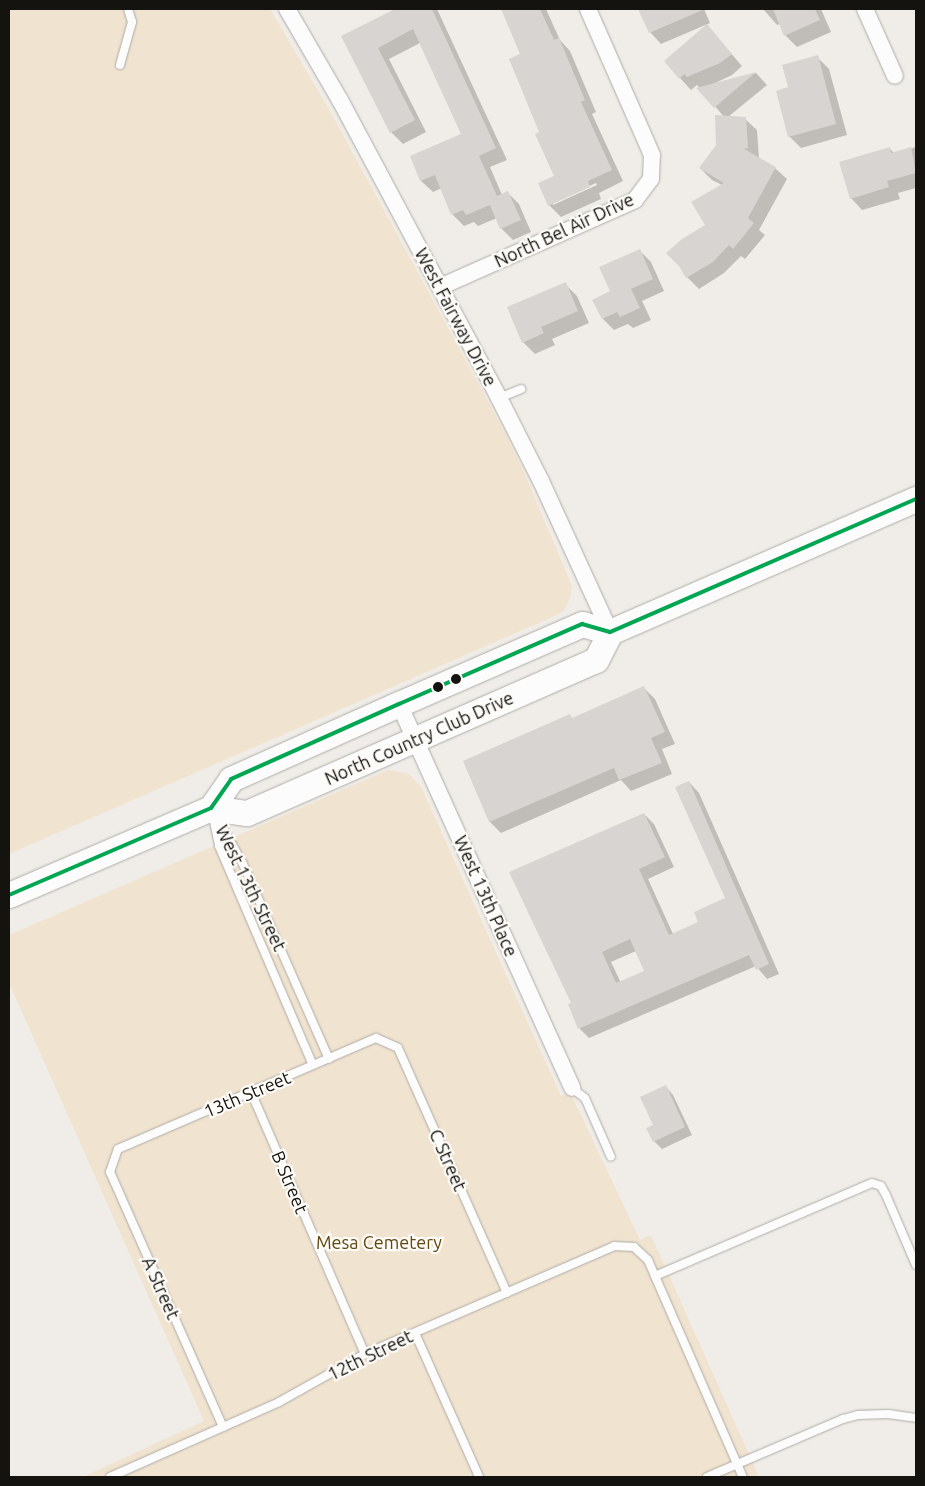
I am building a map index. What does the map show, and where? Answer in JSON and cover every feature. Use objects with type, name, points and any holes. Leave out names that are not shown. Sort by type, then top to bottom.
[{"type":"main road","points":[[9,896],[212,808],[231,779],[399,704],[582,624],[610,632],[916,499]]},
{"type":"main road","name":"North Country Club Drive","points":[[212,808],[248,813],[596,660],[610,632]]},
{"type":"street","name":"West Fairway Drive","points":[[287,9],[340,100],[499,398],[541,481],[610,632]]},
{"type":"street","name":"North Bel Air Drive","points":[[440,287],[635,200],[651,179],[652,155],[588,9]]},
{"type":"street","points":[[865,9],[895,76]]},
{"type":"street","name":"West 13th Place","points":[[399,704],[572,1088]]},
{"type":"lane","points":[[120,65],[132,22],[128,9]]},
{"type":"lane","points":[[499,398],[521,389]]},
{"type":"lane","name":"West 13th Street","points":[[212,808],[243,864],[329,1058]]},
{"type":"lane","name":"West 13th Street","points":[[212,808],[219,846],[313,1066]]},
{"type":"lane","name":"13th Street","points":[[118,1149],[376,1038]]},
{"type":"lane","name":"C Street","points":[[376,1038],[398,1048],[507,1293]]},
{"type":"lane","points":[[572,1088],[585,1098],[611,1157]]},
{"type":"lane","name":"B Street","points":[[251,1092],[365,1354]]},
{"type":"lane","name":"A Street","points":[[118,1149],[110,1172],[223,1427]]},
{"type":"lane","points":[[743,1477],[655,1276],[872,1183],[881,1186],[886,1194],[916,1264]]},
{"type":"lane","name":"12th Street","points":[[110,1477],[279,1402],[365,1354],[614,1246],[634,1247],[648,1260],[655,1276]]},
{"type":"lane","points":[[415,1332],[479,1477]]},
{"type":"lane","points":[[707,1477],[843,1419],[858,1415],[888,1414],[916,1418]]},
{"type":"green space","points":[[9,9],[270,9],[331,113],[503,429],[523,470],[572,586],[570,599],[564,610],[557,615],[9,854]]},
{"type":"green space","name":"Mesa Cemetery","points":[[388,770],[409,774],[421,787],[561,1096],[570,1092],[640,1240],[651,1235],[759,1477],[83,1477],[204,1421],[9,983],[9,935]]},
{"type":"building","points":[[395,9],[432,9],[496,148],[479,156],[497,196],[508,191],[521,220],[500,229],[490,205],[466,215],[463,210],[451,215],[435,175],[420,181],[410,156],[461,134],[413,29],[378,48],[415,120],[390,133],[341,36]]},
{"type":"building","points":[[501,9],[540,9],[554,40],[559,38],[585,100],[581,102],[612,170],[588,181],[590,187],[548,206],[538,183],[554,176],[535,134],[539,132],[509,59],[520,54]]},
{"type":"building","points":[[638,9],[705,9],[649,33]]},
{"type":"building","points":[[773,9],[815,9],[820,20],[784,36]]},
{"type":"building","points":[[707,24],[732,54],[720,63],[687,77],[684,74],[679,79],[664,61]]},
{"type":"building","points":[[818,55],[836,124],[788,137],[776,91],[788,87],[782,65]]},
{"type":"building","points":[[756,72],[714,108],[696,88]]},
{"type":"building","points":[[715,115],[746,117],[748,148],[744,149],[776,167],[748,218],[754,223],[733,249],[729,245],[713,262],[686,278],[679,266],[666,253],[682,239],[705,225],[691,202],[724,183],[699,168],[716,145]]},
{"type":"building","points":[[890,147],[891,153],[911,147],[916,173],[887,181],[889,187],[850,199],[839,162]]},
{"type":"building","points":[[640,249],[653,279],[631,289],[640,308],[620,317],[617,312],[602,319],[592,300],[610,291],[599,267]]},
{"type":"building","points":[[566,282],[578,311],[541,327],[544,333],[522,343],[507,307]]},
{"type":"building","points":[[644,686],[665,732],[651,738],[662,763],[619,780],[614,768],[489,822],[463,761],[570,714],[572,718]]},
{"type":"building","points":[[689,781],[769,964],[756,970],[749,955],[578,1029],[568,1004],[571,1003],[509,872],[644,813],[665,857],[639,869],[669,935],[698,922],[694,912],[725,898],[675,787]],"holes":[[[630,939],[644,971],[616,983],[602,952]]]},
{"type":"building","points":[[666,1085],[685,1127],[653,1142],[646,1128],[653,1125],[640,1097]]},
{"type":"transit line","points":[[9,895],[211,808],[231,779],[582,624],[610,632],[916,499]]}]
